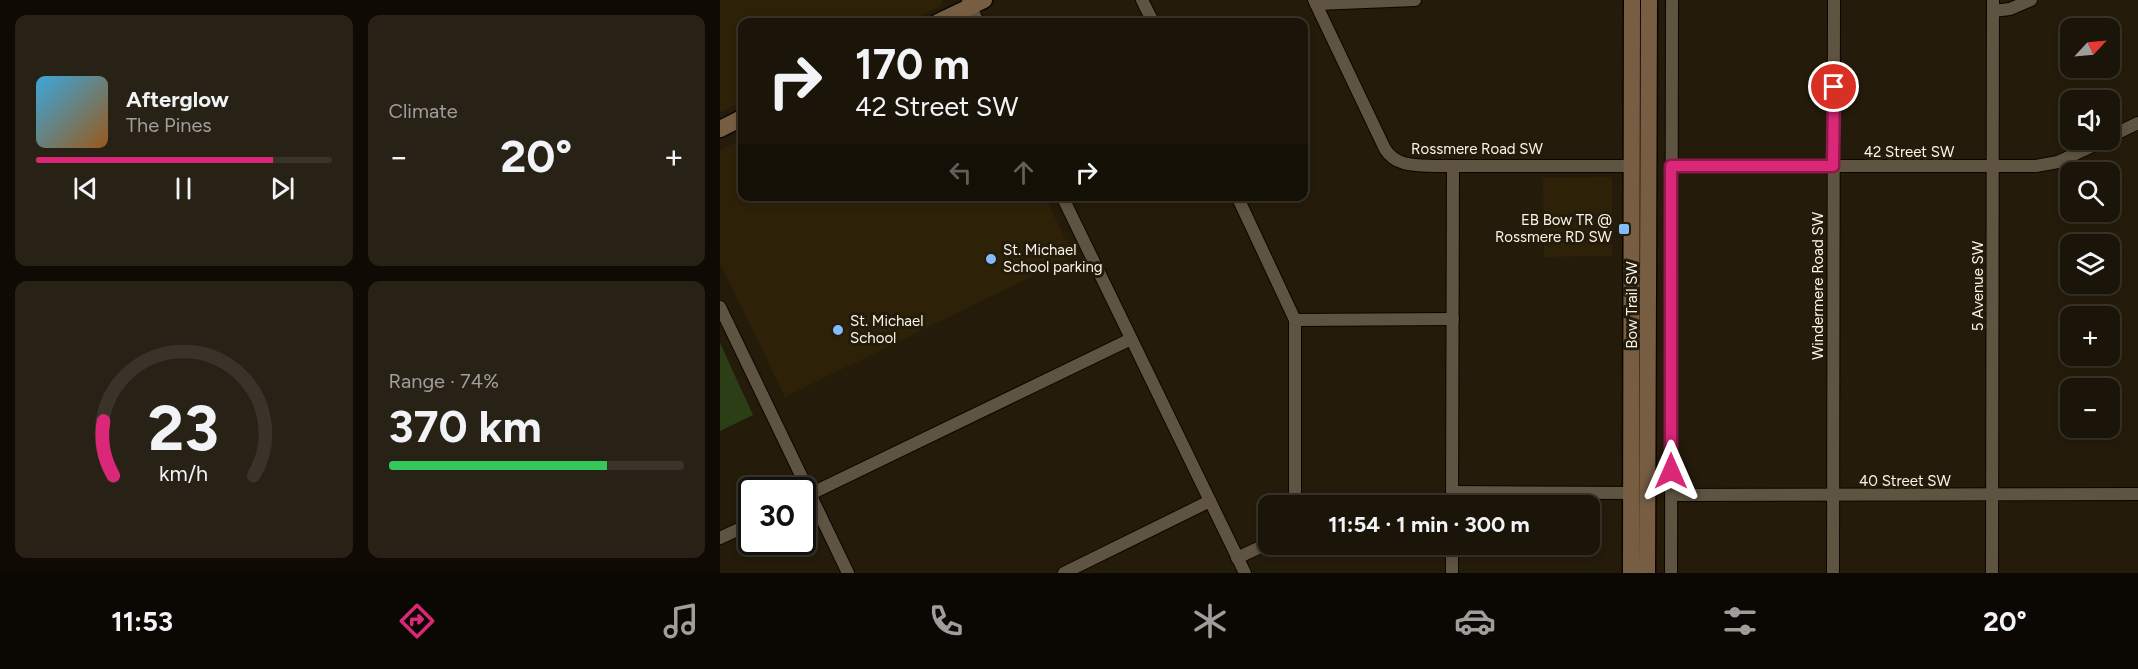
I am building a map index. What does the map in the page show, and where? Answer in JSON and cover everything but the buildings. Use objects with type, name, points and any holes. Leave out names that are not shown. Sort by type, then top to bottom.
[{"type":"main road","name":"Bow Trail SW","points":[[1631,573],[1632,0]]},
{"type":"main road","name":"Bow Trail SW","points":[[1647,573],[1649,0]]},
{"type":"main road","points":[[945,18],[974,2]]},
{"type":"main road","points":[[720,129],[738,120]]},
{"type":"street","points":[[1142,0],[1151,18]]},
{"type":"street","points":[[1315,2],[1415,0]]},
{"type":"street","points":[[1671,573],[1672,0]]},
{"type":"street","name":"Windermere Road SW","points":[[1833,573],[1834,0]]},
{"type":"street","points":[[1993,5],[2010,9],[2031,0]]},
{"type":"street","points":[[974,2],[977,18]]},
{"type":"street","name":"Rossmere Road SW","points":[[1315,2],[1388,154],[1397,161],[1408,165],[1453,166],[1633,166]]},
{"type":"street","name":"5 Avenue SW","points":[[1992,573],[1993,5]]},
{"type":"street","points":[[2120,132],[2138,123]]},
{"type":"street","name":"42 Street SW","points":[[1671,166],[2050,165],[2083,150]]},
{"type":"street","points":[[1452,495],[1453,166]]},
{"type":"street","points":[[1064,201],[1245,573]]},
{"type":"street","points":[[1239,201],[1295,320],[1295,495]]},
{"type":"street","points":[[720,307],[797,477]]},
{"type":"street","points":[[1295,320],[1453,320]]},
{"type":"street","points":[[816,491],[1131,339]]},
{"type":"street","points":[[1571,495],[1631,493]]},
{"type":"street","name":"40 Street SW","points":[[1671,495],[2138,494]]},
{"type":"street","points":[[1064,573],[1210,501]]},
{"type":"street","points":[[816,514],[848,573]]},
{"type":"street","points":[[720,538],[738,530]]},
{"type":"street","points":[[1237,558],[1258,548]]},
{"type":"street","points":[[1452,555],[1452,573]]},
{"type":"shaded area","points":[[720,0],[943,0],[941,6],[916,18],[738,18],[738,104],[720,113]]},
{"type":"shaded area","name":"St. Michael School","points":[[738,141],[738,201],[1047,201],[1074,256],[785,397],[720,263],[720,150]]},
{"type":"shaded area","points":[[1612,177],[1612,256],[1544,257],[1543,178]]},
{"type":"green space","points":[[720,343],[753,415],[720,431]]},
{"type":"place","name":"EB Bow TR @ Rossmere RD SW","points":[[1624,229]]},
{"type":"place","name":"St. Michael School parking","points":[[991,259]]},
{"type":"place","name":"St. Michael School","points":[[838,330]]},
{"type":"route","points":[[1671,471],[1671,166],[1833,166],[1834,87]]}]
